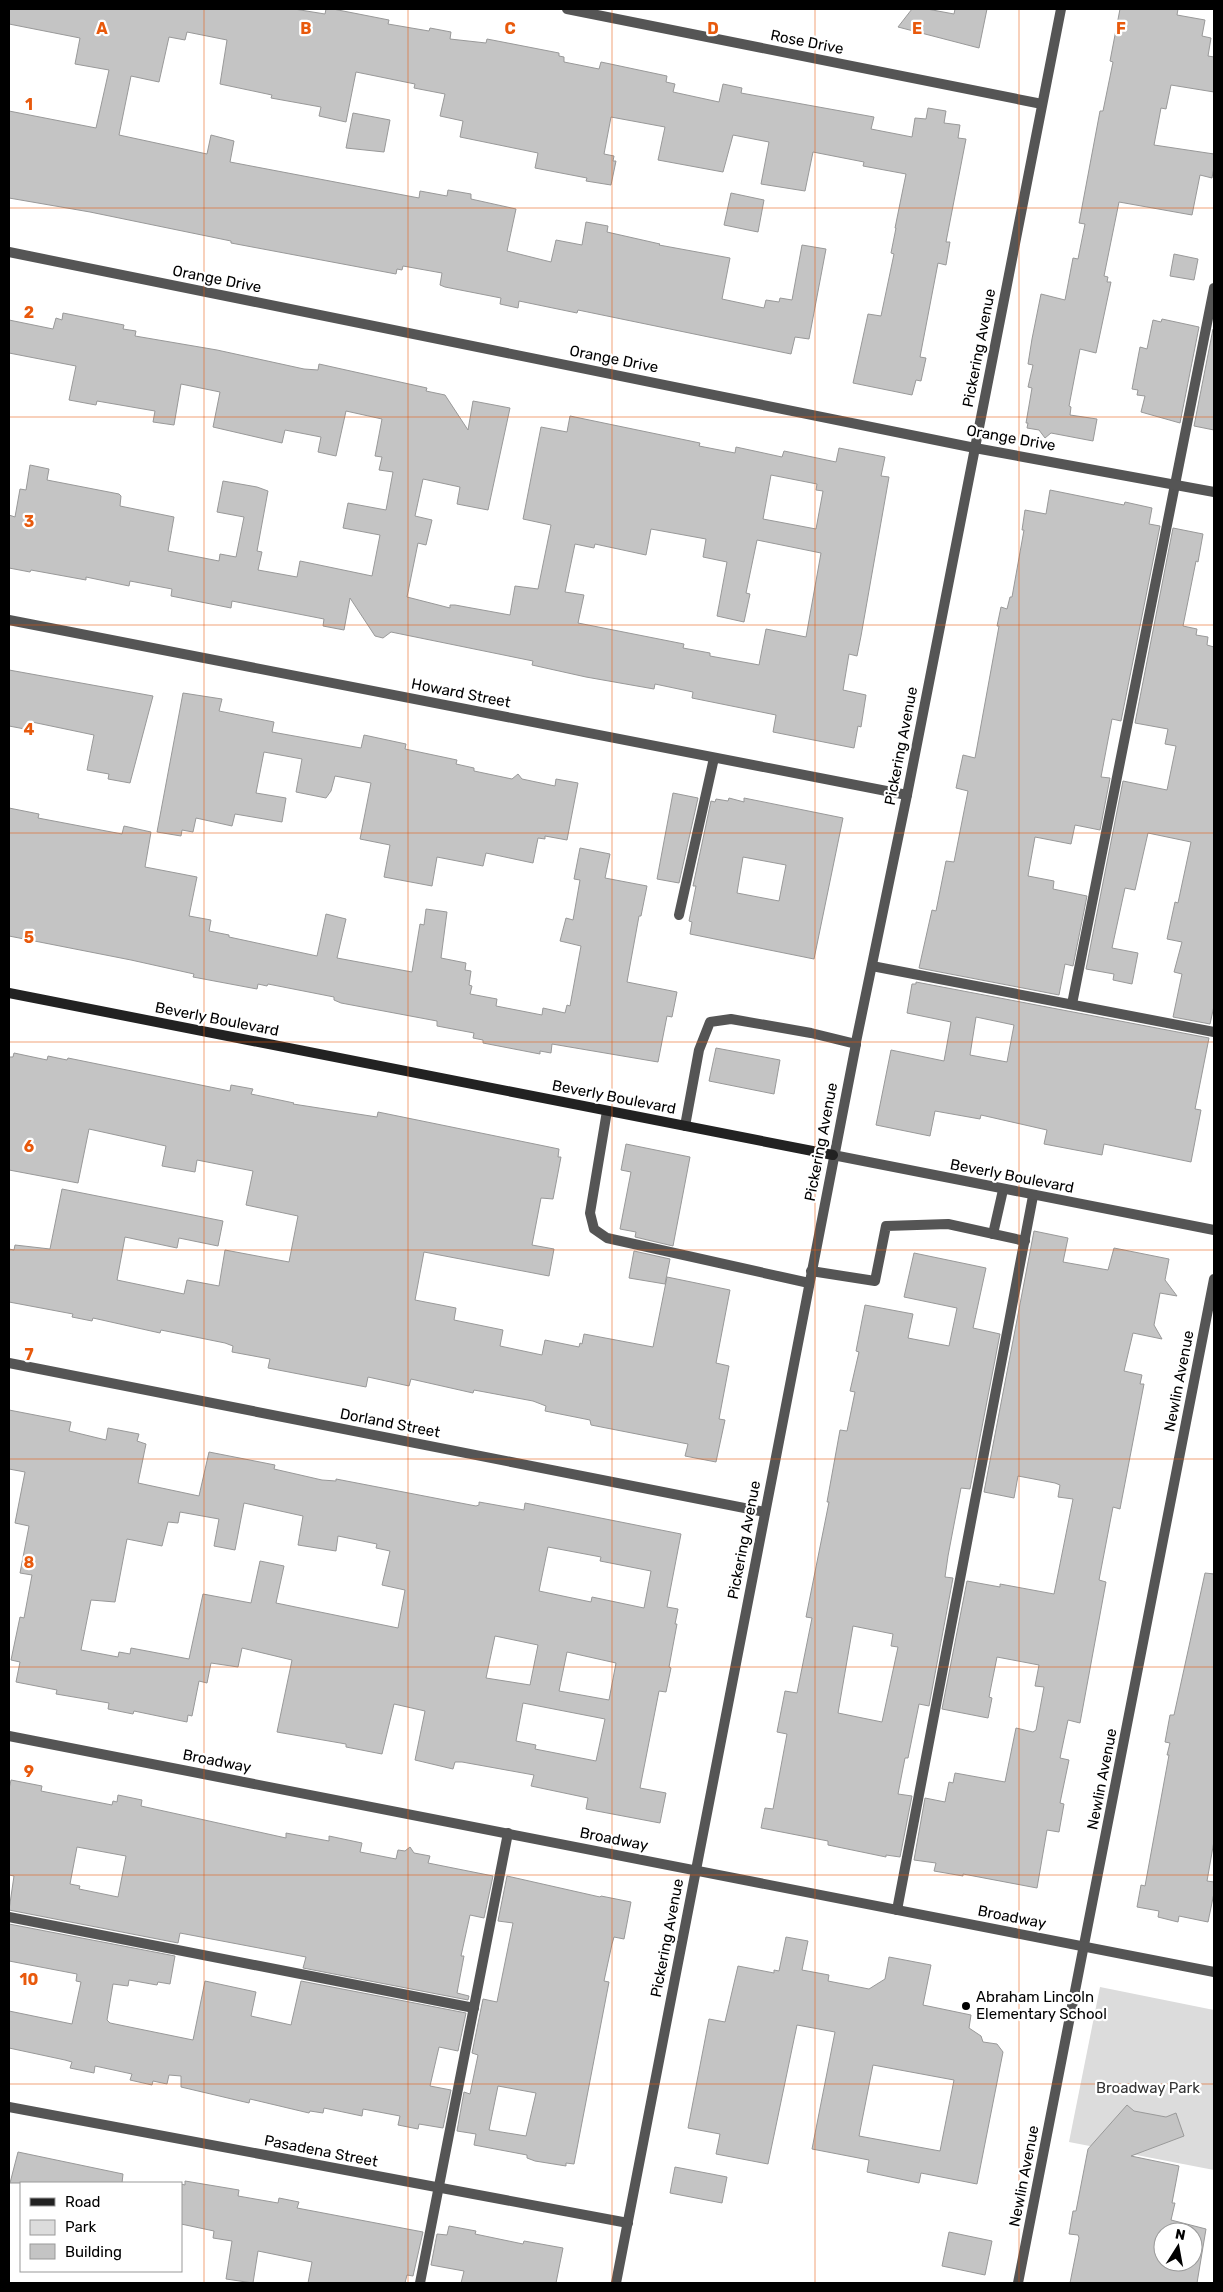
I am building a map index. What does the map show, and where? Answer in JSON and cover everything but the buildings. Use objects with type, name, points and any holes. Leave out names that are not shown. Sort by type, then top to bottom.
[{"type":"main road","name":"Beverly Boulevard","points":[[9,993],[833,1156]]},
{"type":"street","name":"Rose Drive","points":[[567,9],[1042,104]]},
{"type":"street","name":"Pickering Avenue","points":[[616,2283],[833,1156],[907,795],[1061,9]]},
{"type":"street","name":"Orange Drive","points":[[9,252],[974,448],[1176,483],[1214,492]]},
{"type":"street","points":[[1072,1004],[1214,288]]},
{"type":"street","name":"Howard Street","points":[[9,620],[907,795]]},
{"type":"street","points":[[679,914],[714,758]]},
{"type":"street","points":[[872,966],[1214,1032]]},
{"type":"street","points":[[684,1126],[699,1050],[710,1022],[731,1019],[856,1043]]},
{"type":"street","points":[[607,1111],[590,1213],[594,1229],[607,1238],[809,1283]]},
{"type":"street","name":"Beverly Boulevard","points":[[833,1156],[1214,1230]]},
{"type":"street","points":[[993,1234],[1003,1190]]},
{"type":"street","points":[[898,1910],[1033,1196]]},
{"type":"street","points":[[811,1271],[874,1281],[886,1226],[948,1224],[1025,1241]]},
{"type":"street","name":"Newlin Avenue","points":[[1018,2283],[1214,1279]]},
{"type":"street","name":"Dorland Street","points":[[9,1363],[765,1512]]},
{"type":"street","name":"Broadway","points":[[9,1736],[1214,1972]]},
{"type":"street","points":[[420,2283],[508,1833]]},
{"type":"street","points":[[9,1917],[474,2008]]},
{"type":"street","name":"Pasadena Street","points":[[9,2107],[628,2223]]},
{"type":"green space","name":"Broadway Park","points":[[1100,1987],[1214,2010],[1214,2170],[1069,2142]]},
{"type":"place","name":"Abraham Lincoln Elementary School","points":[[966,2006]]}]
